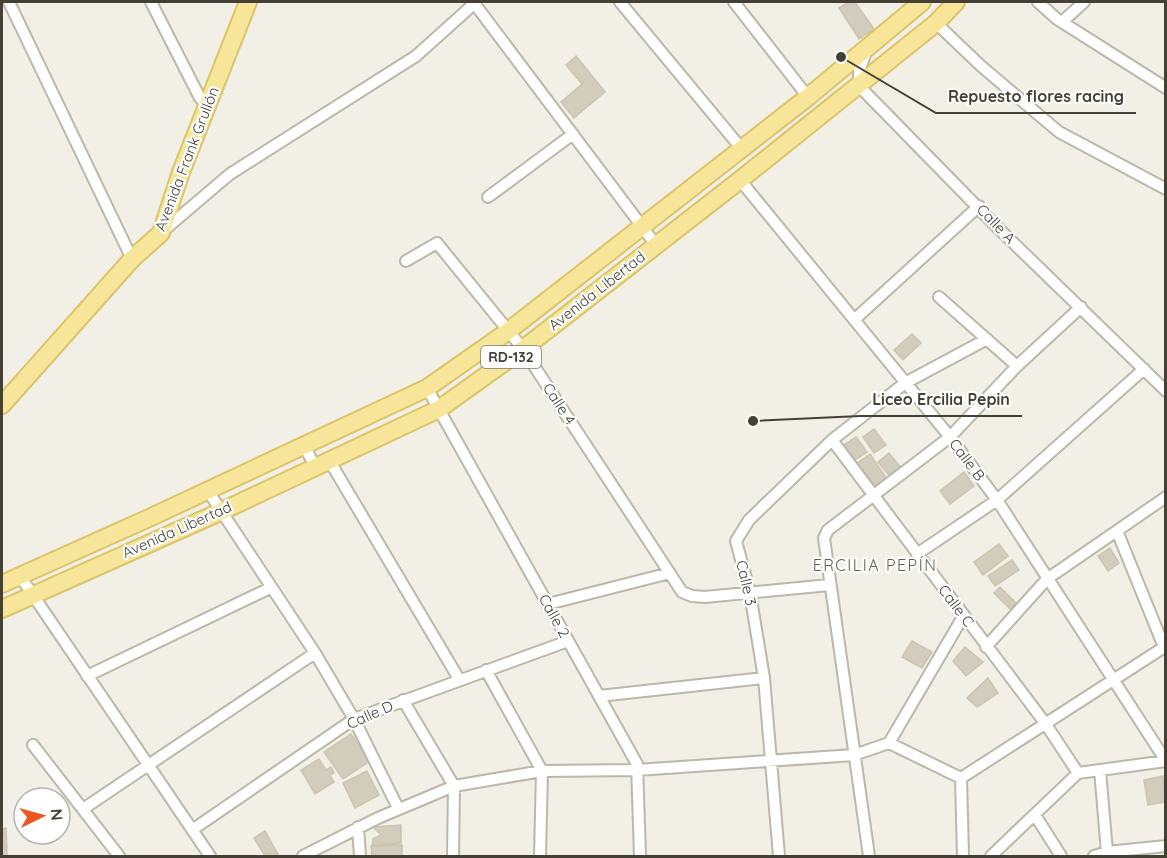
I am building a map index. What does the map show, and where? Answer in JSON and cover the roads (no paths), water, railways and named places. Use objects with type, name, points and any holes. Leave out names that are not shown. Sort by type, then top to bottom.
[{"type":"main road","name":"Avenida Frank Grullón","points":[[2,405],[132,259],[161,233],[181,172],[248,2]]},
{"type":"main road","name":"Avenida Libertad","points":[[2,584],[208,491],[427,387],[507,332],[808,96],[921,2]]},
{"type":"main road","name":"Avenida Libertad","points":[[2,609],[220,512],[439,410],[523,349],[740,180],[936,23],[956,2]]},
{"type":"street","points":[[151,2],[200,98],[208,105]]},
{"type":"street","points":[[161,233],[230,174],[416,56],[475,2],[656,245]]},
{"type":"street","points":[[620,2],[741,148]]},
{"type":"street","points":[[734,2],[808,96]]},
{"type":"street","points":[[1038,2],[1062,22],[1166,88]]},
{"type":"street","points":[[1062,22],[1084,2]]},
{"type":"street","points":[[8,3],[132,259]]},
{"type":"street","points":[[936,23],[981,66],[1059,132],[1166,189]]},
{"type":"street","points":[[859,86],[861,64],[870,45]]},
{"type":"street","name":"Calle A","points":[[859,86],[1166,391]]},
{"type":"street","points":[[488,198],[573,134]]},
{"type":"street","name":"Calle B","points":[[740,180],[950,437],[997,500],[1166,761]]},
{"type":"street","points":[[855,319],[979,206]]},
{"type":"street","name":"Calle 4","points":[[406,261],[437,243],[523,349],[670,573]]},
{"type":"street","points":[[939,297],[1017,366]]},
{"type":"street","points":[[869,856],[824,538],[828,530],[875,497],[950,437],[1017,366],[1081,307]]},
{"type":"street","name":"Calle 3","points":[[779,856],[764,678],[750,593],[736,541],[749,520],[832,440],[904,383],[987,339]]},
{"type":"street","points":[[917,554],[997,500],[1143,369]]},
{"type":"street","name":"Calle 2","points":[[427,387],[637,764],[640,856]]},
{"type":"street","name":"Calle C","points":[[832,440],[1045,723],[1078,773]]},
{"type":"street","points":[[304,445],[322,464],[459,679]]},
{"type":"street","points":[[208,491],[315,653],[354,719],[398,808]]},
{"type":"street","points":[[986,647],[1047,579],[1166,497]]},
{"type":"street","points":[[961,777],[1165,647],[1117,531]]},
{"type":"street","points":[[548,604],[670,573],[682,592],[692,596],[829,585]]},
{"type":"street","points":[[20,576],[210,856]]},
{"type":"street","points":[[87,676],[270,588]]},
{"type":"street","points":[[303,856],[398,808],[454,786],[542,771],[637,770],[855,755],[889,743],[964,615]]},
{"type":"street","name":"Calle D","points":[[192,830],[354,719],[568,641]]},
{"type":"street","points":[[83,809],[315,653]]},
{"type":"street","points":[[486,670],[542,771],[540,856]]},
{"type":"street","points":[[599,696],[764,678]]},
{"type":"street","points":[[403,700],[454,786],[453,856]]},
{"type":"street","points":[[889,743],[961,777]]},
{"type":"street","points":[[33,745],[119,856]]},
{"type":"street","points":[[991,856],[1078,773],[1166,761]]},
{"type":"street","points":[[1100,770],[1107,852]]},
{"type":"street","points":[[961,777],[963,856]]},
{"type":"street","points":[[1035,815],[1061,856]]},
{"type":"street","points":[[358,827],[360,856]]},
{"type":"street","points":[[1094,856],[1107,852],[1166,846]]},
{"type":"place","name":"Repuesto flores racing","points":[[841,57]]},
{"type":"place","name":"Liceo Ercilia Pepin","points":[[753,421]]},
{"type":"district","name":"ERCILIA PEPÍN","points":[[875,565]]}]
